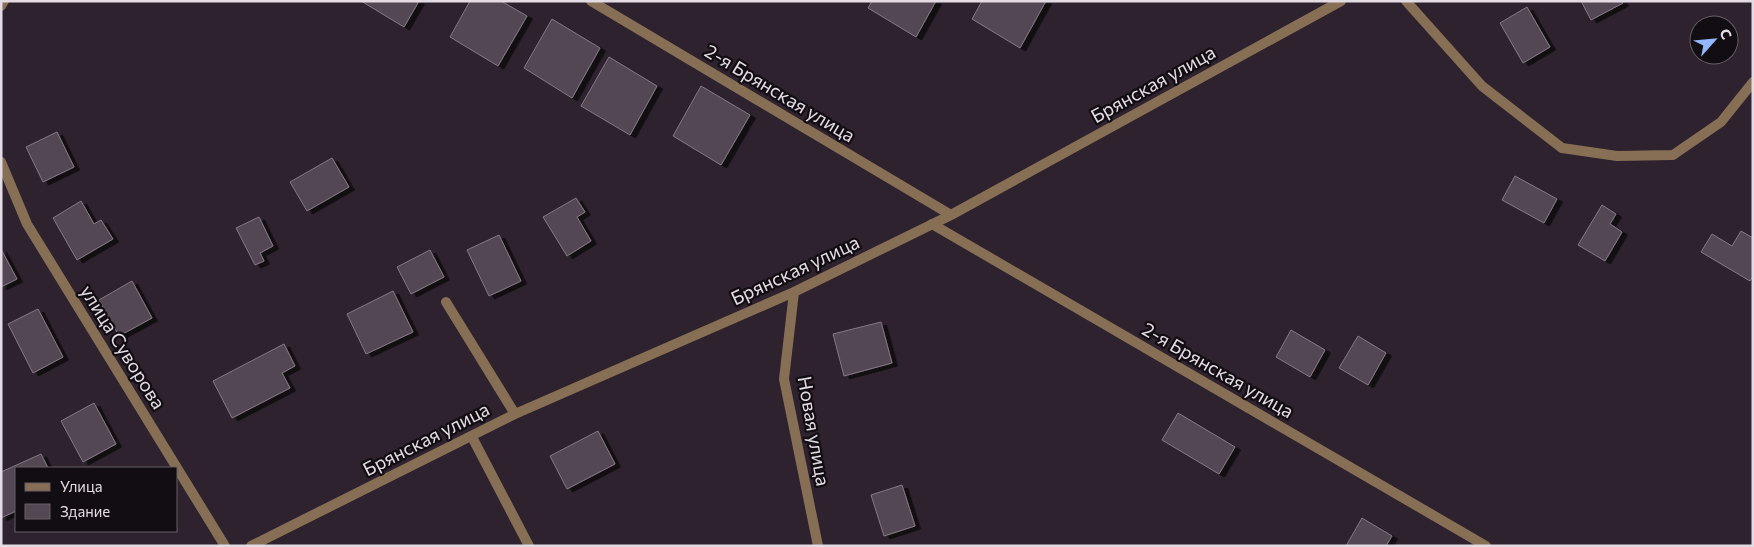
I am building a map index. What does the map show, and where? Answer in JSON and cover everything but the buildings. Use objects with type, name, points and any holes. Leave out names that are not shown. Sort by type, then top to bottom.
[{"type":"street","points":[[1,6],[4,1]]},
{"type":"street","name":"2-я Брянская улица","points":[[591,1],[951,215]]},
{"type":"street","name":"Брянская улица","points":[[251,546],[515,414],[794,292],[951,215],[1341,1]]},
{"type":"street","points":[[1406,1],[1482,86],[1562,148],[1618,156],[1673,155],[1721,122],[1753,82]]},
{"type":"street","name":"улица Суворова","points":[[1,162],[27,224],[176,467]]},
{"type":"street","name":"2-я Брянская улица","points":[[932,224],[1486,546]]},
{"type":"street","name":"Новая улица","points":[[794,292],[784,379],[818,546]]},
{"type":"street","points":[[446,302],[515,414]]},
{"type":"street","points":[[472,437],[528,546]]},
{"type":"street","name":"улица Суворова","points":[[178,470],[225,546]]}]
